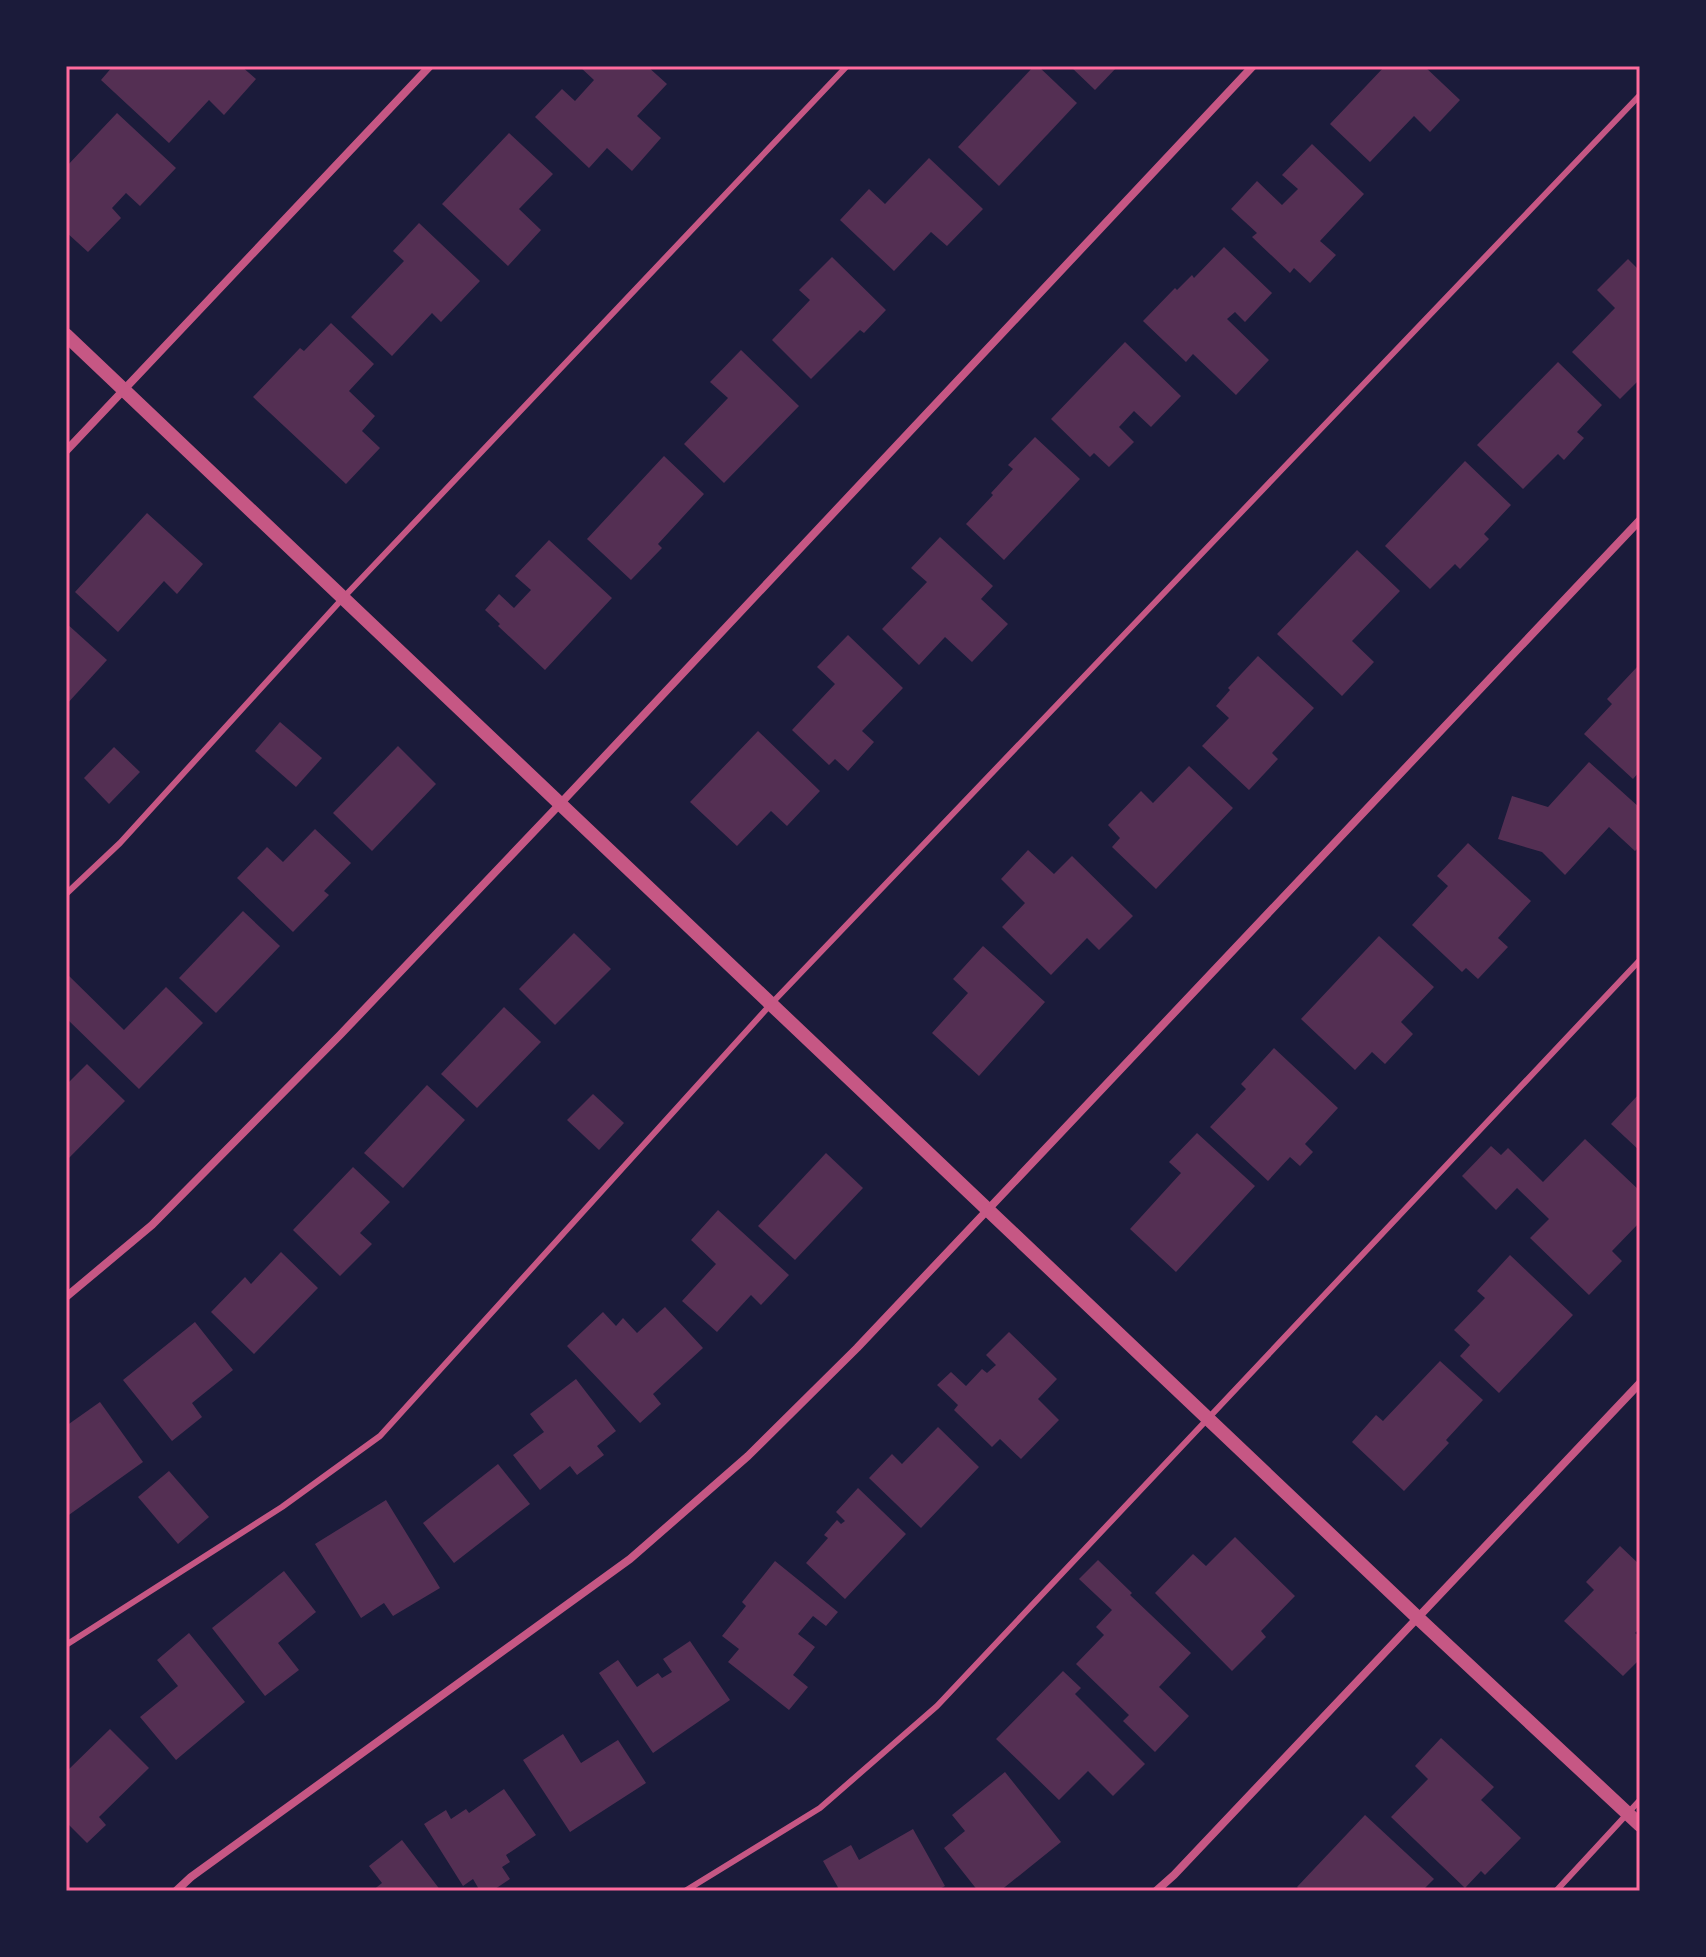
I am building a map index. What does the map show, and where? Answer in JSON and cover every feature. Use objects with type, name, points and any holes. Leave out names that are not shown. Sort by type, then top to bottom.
[{"type":"street","points":[[66,451],[430,66]]},
{"type":"street","points":[[66,1297],[152,1225],[340,1035],[1253,66]]},
{"type":"street","points":[[66,335],[1640,1825]]},
{"type":"street","points":[[176,1891],[191,1877],[630,1559],[748,1456],[857,1348],[1640,520]]},
{"type":"street","points":[[1156,1891],[1640,1383]]},
{"type":"lane","points":[[66,894],[120,843],[343,598],[847,66]]},
{"type":"lane","points":[[66,1645],[282,1507],[380,1436],[771,1004],[1640,95]]},
{"type":"lane","points":[[685,1891],[820,1808],[937,1706],[1640,960]]},
{"type":"lane","points":[[1556,1891],[1640,1800]]},
{"type":"building","points":[[113,66],[241,66],[256,79],[224,115],[209,100],[169,143],[101,80]]},
{"type":"building","points":[[579,66],[647,66],[667,84],[637,116],[661,138],[632,171],[607,148],[589,168],[535,117],[562,89],[575,101],[594,80]]},
{"type":"building","points":[[1034,66],[1038,66],[1077,103],[999,186],[958,147]]},
{"type":"building","points":[[1070,66],[1118,66],[1095,90]]},
{"type":"building","points":[[1385,66],[1424,66],[1460,100],[1430,132],[1414,116],[1370,162],[1330,124]]},
{"type":"building","points":[[117,113],[176,168],[140,206],[126,193],[112,208],[121,218],[88,252],[66,232],[66,167]]},
{"type":"building","points":[[509,133],[553,174],[519,209],[541,230],[508,266],[442,204]]},
{"type":"building","points":[[1312,144],[1364,194],[1320,241],[1336,255],[1310,283],[1294,268],[1290,273],[1252,237],[1257,233],[1231,209],[1257,181],[1282,205],[1298,189],[1282,175]]},
{"type":"building","points":[[929,158],[983,209],[947,246],[931,232],[894,271],[840,220],[869,189],[885,204]]},
{"type":"building","points":[[419,223],[480,281],[441,322],[432,313],[392,356],[351,317],[404,261],[393,251]]},
{"type":"building","points":[[1224,247],[1272,293],[1245,322],[1235,312],[1227,319],[1269,360],[1236,395],[1193,354],[1186,362],[1143,321],[1175,288],[1177,290],[1192,275],[1194,278]]},
{"type":"building","points":[[832,257],[886,310],[864,333],[860,330],[811,379],[772,340],[810,300],[799,290]]},
{"type":"building","points":[[1628,259],[1640,271],[1640,379],[1620,399],[1572,352],[1615,308],[1597,290]]},
{"type":"building","points":[[331,323],[374,364],[349,391],[375,416],[362,431],[380,448],[346,484],[253,397],[300,348],[304,351]]},
{"type":"building","points":[[1125,342],[1181,396],[1151,427],[1134,411],[1119,427],[1134,442],[1109,467],[1094,453],[1090,457],[1051,419]]},
{"type":"building","points":[[741,350],[799,406],[724,483],[684,444],[728,398],[710,382]]},
{"type":"building","points":[[1558,362],[1602,405],[1577,432],[1584,438],[1564,460],[1558,454],[1523,489],[1477,445]]},
{"type":"building","points":[[1035,437],[1080,479],[1004,560],[966,524],[1013,469],[1008,465]]},
{"type":"building","points":[[664,456],[704,494],[658,544],[662,548],[631,580],[587,539]]},
{"type":"building","points":[[1465,461],[1511,505],[1484,534],[1489,539],[1460,569],[1455,564],[1430,589],[1385,546]]},
{"type":"building","points":[[147,513],[203,564],[177,594],[164,581],[118,632],[75,592]]},
{"type":"building","points":[[940,537],[993,586],[981,599],[1008,624],[972,662],[945,637],[919,665],[882,629],[927,582],[911,568]]},
{"type":"building","points":[[549,540],[612,598],[545,670],[485,610],[499,594],[514,608],[531,590],[515,576]]},
{"type":"building","points":[[1357,550],[1400,591],[1352,641],[1374,662],[1342,696],[1277,634]]},
{"type":"building","points":[[66,623],[107,660],[66,705]]},
{"type":"building","points":[[848,635],[903,688],[862,731],[874,742],[848,771],[835,759],[829,765],[792,730],[835,684],[817,667]]},
{"type":"building","points":[[1258,656],[1314,708],[1272,753],[1278,759],[1249,790],[1202,746],[1229,718],[1216,706]]},
{"type":"building","points":[[1638,666],[1640,771],[1633,779],[1584,734],[1612,704],[1607,699]]},
{"type":"building","points":[[280,722],[322,758],[296,787],[255,751]]},
{"type":"building","points":[[758,731],[820,791],[787,826],[771,811],[737,846],[690,802]]},
{"type":"building","points":[[398,746],[436,784],[372,851],[333,813]]},
{"type":"building","points":[[114,747],[140,772],[109,804],[84,778]]},
{"type":"building","points":[[1589,762],[1640,808],[1640,846],[1635,851],[1609,827],[1565,875],[1542,852],[1498,839],[1512,796],[1548,807]]},
{"type":"building","points":[[1189,766],[1233,808],[1156,889],[1112,847],[1120,838],[1108,825],[1141,791],[1153,803]]},
{"type":"building","points":[[315,829],[351,863],[324,891],[329,895],[293,932],[237,878],[267,847],[283,862]]},
{"type":"building","points":[[1468,843],[1531,901],[1498,938],[1508,947],[1478,979],[1466,968],[1462,972],[1412,925],[1448,886],[1437,876]]},
{"type":"building","points":[[1028,850],[1054,874],[1072,856],[1133,916],[1099,950],[1087,938],[1051,975],[1002,927],[1025,903],[1001,879]]},
{"type":"building","points":[[243,911],[280,946],[216,1013],[179,978]]},
{"type":"building","points":[[574,933],[611,969],[555,1025],[519,989]]},
{"type":"building","points":[[1379,936],[1434,987],[1401,1022],[1413,1034],[1385,1064],[1372,1052],[1355,1070],[1301,1019]]},
{"type":"building","points":[[983,946],[1045,1002],[979,1076],[932,1033],[968,993],[953,979]]},
{"type":"building","points":[[66,973],[124,1030],[166,987],[203,1023],[139,1089],[66,1018]]},
{"type":"building","points":[[504,1007],[541,1042],[477,1108],[441,1074]]},
{"type":"building","points":[[1274,1048],[1338,1108],[1305,1144],[1313,1152],[1300,1166],[1290,1157],[1268,1181],[1210,1127],[1246,1089],[1241,1084]]},
{"type":"building","points":[[87,1064],[125,1101],[66,1161],[66,1085]]},
{"type":"building","points":[[427,1085],[465,1120],[403,1188],[364,1153]]},
{"type":"building","points":[[1640,1093],[1640,1151],[1611,1124]]},
{"type":"building","points":[[593,1094],[624,1123],[599,1150],[567,1120]]},
{"type":"building","points":[[1197,1133],[1255,1186],[1176,1272],[1130,1229],[1181,1173],[1169,1162]]},
{"type":"building","points":[[1585,1139],[1640,1191],[1640,1222],[1612,1251],[1622,1261],[1589,1295],[1530,1238],[1549,1219],[1517,1188],[1496,1210],[1462,1176],[1491,1146],[1501,1155],[1508,1148],[1543,1182]]},
{"type":"building","points":[[826,1153],[863,1188],[795,1260],[758,1226]]},
{"type":"building","points":[[353,1167],[390,1202],[360,1233],[372,1244],[340,1276],[293,1230]]},
{"type":"building","points":[[718,1210],[789,1275],[761,1305],[751,1295],[717,1332],[682,1301],[716,1264],[691,1240]]},
{"type":"building","points":[[281,1252],[318,1288],[254,1354],[211,1312],[245,1277],[251,1284]]},
{"type":"building","points":[[1510,1255],[1573,1315],[1499,1393],[1460,1356],[1470,1345],[1454,1330],[1485,1298],[1477,1291]]},
{"type":"building","points":[[665,1307],[703,1348],[653,1394],[661,1404],[640,1423],[567,1346],[603,1312],[616,1326],[623,1318],[637,1333]]},
{"type":"building","points":[[195,1322],[233,1370],[192,1403],[202,1417],[172,1441],[123,1380]]},
{"type":"building","points":[[1009,1332],[1057,1379],[1038,1399],[1059,1420],[1021,1459],[1000,1439],[992,1447],[954,1410],[958,1405],[937,1385],[951,1372],[966,1386],[982,1369],[987,1373],[996,1365],[986,1355]]},
{"type":"building","points":[[1440,1361],[1483,1400],[1446,1440],[1449,1443],[1404,1491],[1352,1442],[1376,1415],[1383,1421]]},
{"type":"building","points":[[576,1379],[616,1431],[597,1446],[604,1455],[577,1475],[570,1466],[540,1490],[513,1455],[544,1432],[530,1414]]},
{"type":"building","points":[[100,1402],[143,1462],[66,1517],[66,1426]]},
{"type":"building","points":[[938,1427],[979,1467],[921,1528],[869,1478],[892,1454],[902,1464]]},
{"type":"building","points":[[498,1464],[530,1504],[454,1563],[423,1523]]},
{"type":"building","points":[[169,1471],[209,1517],[178,1544],[138,1497]]},
{"type":"building","points":[[858,1488],[906,1534],[845,1599],[806,1563],[828,1538],[824,1535],[837,1520],[841,1524],[845,1521],[836,1512]]},
{"type":"building","points":[[386,1500],[440,1588],[393,1616],[384,1603],[361,1618],[315,1544]]},
{"type":"building","points":[[1235,1537],[1295,1596],[1261,1631],[1266,1637],[1232,1671],[1155,1593],[1193,1554],[1206,1566]]},
{"type":"building","points":[[1620,1546],[1640,1565],[1640,1628],[1635,1633],[1640,1637],[1640,1659],[1623,1676],[1564,1621],[1594,1590],[1586,1582]]},
{"type":"building","points":[[1098,1560],[1191,1653],[1159,1687],[1189,1716],[1155,1752],[1123,1721],[1129,1715],[1076,1664],[1104,1635],[1096,1627],[1112,1610],[1079,1579]]},
{"type":"building","points":[[775,1561],[838,1612],[826,1626],[813,1616],[798,1634],[815,1647],[793,1675],[808,1687],[789,1710],[728,1662],[739,1649],[722,1636],[746,1606],[742,1602]]},
{"type":"building","points":[[284,1571],[316,1612],[278,1643],[299,1670],[265,1696],[212,1628]]},
{"type":"building","points":[[189,1633],[245,1702],[176,1760],[140,1717],[178,1686],[157,1660]]},
{"type":"building","points":[[690,1641],[730,1700],[653,1753],[599,1673],[618,1660],[637,1687],[658,1673],[662,1678],[672,1672],[663,1659]]},
{"type":"building","points":[[1063,1671],[1081,1688],[1075,1694],[1145,1764],[1113,1796],[1088,1771],[1059,1800],[996,1739]]},
{"type":"building","points":[[110,1729],[149,1768],[99,1817],[106,1825],[87,1843],[66,1822],[66,1772]]},
{"type":"building","points":[[563,1734],[581,1763],[618,1740],[646,1783],[570,1832],[523,1760]]},
{"type":"building","points":[[1441,1738],[1494,1787],[1481,1800],[1521,1838],[1485,1875],[1481,1871],[1465,1888],[1391,1817],[1428,1779],[1415,1766]]},
{"type":"building","points":[[1005,1772],[1061,1842],[1000,1891],[978,1891],[944,1848],[965,1831],[952,1815]]},
{"type":"building","points":[[504,1789],[536,1835],[506,1855],[510,1862],[502,1867],[510,1879],[492,1891],[480,1891],[473,1879],[463,1886],[424,1824],[446,1810],[451,1819],[466,1809],[469,1813]]},
{"type":"building","points":[[1365,1815],[1434,1879],[1422,1891],[1301,1891],[1297,1887]]},
{"type":"building","points":[[913,1829],[945,1886],[936,1891],[840,1891],[823,1861],[851,1845],[859,1860]]},
{"type":"building","points":[[402,1840],[441,1891],[372,1891],[382,1883],[369,1866]]}]
